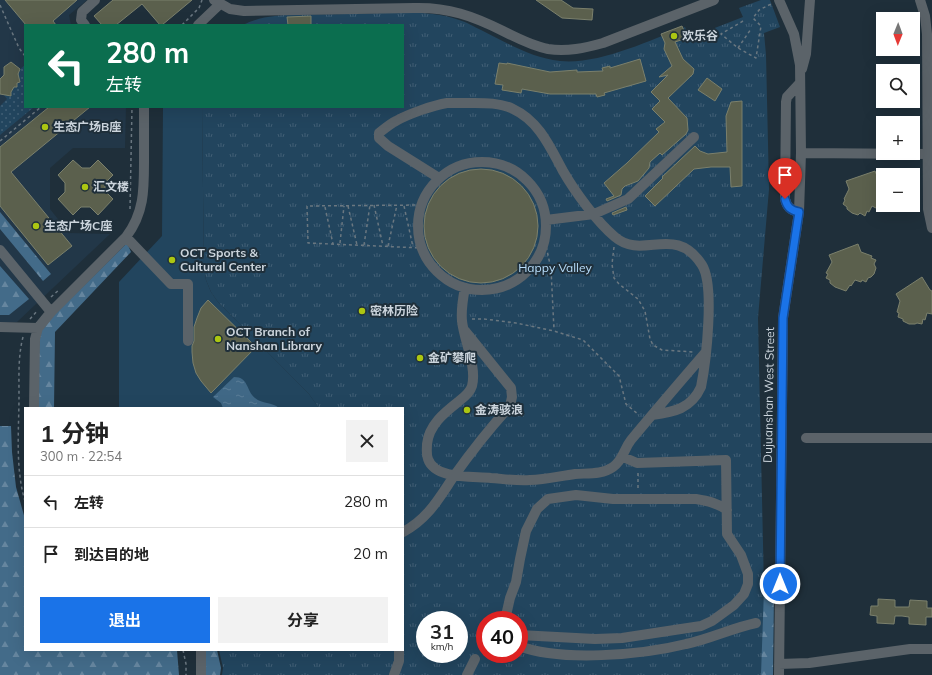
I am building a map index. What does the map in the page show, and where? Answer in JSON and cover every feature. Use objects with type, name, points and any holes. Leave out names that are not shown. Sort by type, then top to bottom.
[{"type":"street","points":[[82,24],[82,12],[95,0]]},
{"type":"street","points":[[199,24],[217,2],[230,9],[244,11],[430,8],[464,14],[533,45],[548,49],[565,50],[584,48],[603,43],[714,0]]},
{"type":"street","points":[[799,212],[788,208],[785,199],[787,97],[800,79],[806,54],[810,0]]},
{"type":"street","points":[[920,0],[925,16],[927,34],[930,123],[928,154],[928,209],[932,228]]},
{"type":"street","name":"Dujuanshan West Street","points":[[775,2],[797,45],[800,79],[801,153],[799,212],[783,318],[779,675]]},
{"type":"street","points":[[439,178],[388,146],[379,138],[379,133],[396,120],[427,109],[447,104],[477,103],[500,105],[512,108],[525,116],[546,138],[568,178],[594,214],[616,238],[626,244],[640,245],[674,243],[684,246],[695,255],[703,266],[708,282],[708,331],[702,382],[697,395],[687,406],[649,418]]},
{"type":"street","points":[[34,407],[35,338],[38,328],[51,312],[126,237],[134,226],[143,199],[144,108]]},
{"type":"street","points":[[546,220],[594,214],[628,199],[694,137]]},
{"type":"street","points":[[801,153],[928,154]]},
{"type":"street","points":[[489,162],[506,166],[521,175],[534,188],[542,203],[546,220],[545,241],[537,260],[518,279],[506,286],[486,290],[465,288],[447,280],[432,267],[417,247],[418,220],[421,205],[428,190],[439,178],[454,168],[471,163],[489,162]]},
{"type":"street","points":[[126,237],[171,284],[188,284],[188,341]]},
{"type":"street","points":[[0,250],[51,312]]},
{"type":"street","points":[[465,288],[462,319],[472,370],[472,386],[464,397],[443,414],[435,424],[428,440],[426,453],[432,466],[440,471],[454,476],[528,480],[588,474],[611,469],[623,457],[629,444],[649,418],[705,353]]},
{"type":"street","points":[[0,327],[38,328]]},
{"type":"street","points":[[404,531],[418,522],[433,508],[454,476],[510,406],[512,397],[510,388],[464,330]]},
{"type":"street","points":[[806,438],[932,438]]},
{"type":"street","points":[[528,635],[595,639],[638,636],[701,626],[723,614],[744,594],[748,584],[748,574],[741,555],[727,534],[726,460],[637,463],[623,457]]},
{"type":"street","points":[[507,611],[516,582],[526,531],[537,509],[548,499],[576,495],[612,499],[696,499],[709,501],[726,510]]},
{"type":"street","points":[[528,649],[543,653],[561,654],[610,654],[641,652],[685,645],[756,623]]},
{"type":"street","points":[[638,636],[641,652]]},
{"type":"street","points":[[779,664],[809,663],[910,649],[932,649]]},
{"type":"street","points":[[201,651],[201,675]]},
{"type":"street","points":[[394,675],[399,661],[399,651]]},
{"type":"street","points":[[467,675],[475,659]]},
{"type":"path","points":[[183,24],[199,8],[202,0]]},
{"type":"path","points":[[743,21],[721,34],[738,48],[756,58],[761,26],[753,18],[759,10],[775,2]]},
{"type":"path","points":[[0,5],[19,48],[24,55]]},
{"type":"path","points":[[738,48],[751,29]]},
{"type":"path","points":[[0,141],[40,108]]},
{"type":"path","points":[[404,205],[417,247],[308,243],[308,206],[370,205],[374,205],[398,205],[404,205],[421,205]]},
{"type":"path","points":[[364,245],[370,205]]},
{"type":"path","points":[[374,205],[383,246]]},
{"type":"path","points":[[388,246],[398,205]]},
{"type":"path","points":[[324,206],[332,244]]},
{"type":"path","points":[[340,244],[344,206]]},
{"type":"path","points":[[348,206],[358,245]]},
{"type":"path","points":[[616,238],[612,264],[614,278],[619,284],[638,299],[645,311],[650,339],[653,345],[662,350],[705,353]]},
{"type":"path","points":[[545,241],[550,269],[554,331]]},
{"type":"path","points":[[462,319],[484,319],[516,323],[554,331],[583,340],[619,376],[626,404],[649,418]]},
{"type":"path","points":[[637,463],[638,498]]},
{"type":"path","points":[[183,651],[186,664],[186,675]]},
{"type":"shaded area","points":[[0,0],[87,0],[69,15],[71,24],[24,24],[24,108],[126,108],[125,148],[73,148],[50,168],[50,209],[69,233],[110,234],[17,322],[0,322]]},
{"type":"green space","name":"Happy Valley","points":[[761,0],[770,0],[780,27],[764,33],[766,55],[769,189],[758,318],[764,589],[761,675],[222,675],[223,668],[219,651],[404,651],[404,407],[318,407],[309,394],[218,302],[211,292],[206,280],[204,268],[202,108],[404,108],[404,24],[246,24],[271,16],[403,12],[433,14],[446,16],[465,22],[519,49],[539,57],[560,61],[575,61],[606,56],[685,27],[689,38],[743,17],[739,8]]},
{"type":"green space","points":[[24,66],[24,108],[33,108],[0,135],[0,106],[7,99],[0,90],[0,86]]},
{"type":"green space","name":"OCT Sports & Cultural Center","points":[[163,108],[202,108],[204,268],[206,280],[211,292],[218,302],[309,394],[318,407],[119,407],[119,282],[162,236]]},
{"type":"green space","points":[[0,212],[51,274],[43,281],[0,229]]},
{"type":"green space","points":[[127,243],[131,252],[55,332],[54,407],[36,407],[40,329]]},
{"type":"green space","points":[[0,266],[29,299],[9,315],[0,315]]},
{"type":"green space","points":[[0,426],[11,426],[16,487],[24,515],[24,651],[177,651],[179,675],[0,675]]},
{"type":"green space","points":[[774,593],[773,675],[646,675],[751,597]]},
{"type":"green space","points":[[203,651],[217,651],[221,668],[220,675],[203,675]]},
{"type":"water","points":[[234,377],[242,379],[245,382],[255,398],[277,407],[223,407],[221,403],[213,397]]},
{"type":"building","points":[[5,0],[77,0],[53,21],[55,24],[25,24]]},
{"type":"building","points":[[113,0],[192,0],[163,24],[159,24],[142,4],[117,24],[101,24],[94,16]]},
{"type":"building","points":[[536,0],[561,0],[573,8],[593,9],[592,20],[562,18]]},
{"type":"building","points":[[311,16],[311,24],[288,24],[287,17]]},
{"type":"building","points":[[682,26],[687,38],[675,42],[683,59],[694,69],[693,74],[668,98],[687,118],[688,130],[686,134],[662,155],[660,153],[650,162],[649,168],[638,181],[625,186],[622,189],[621,195],[607,201],[606,199],[614,196],[604,183],[659,132],[656,129],[665,122],[652,109],[660,101],[651,92],[668,75],[659,77],[672,66],[664,49],[665,43],[661,34]]},
{"type":"building","points":[[640,59],[646,81],[604,93],[605,95],[597,97],[596,94],[550,94],[522,89],[521,93],[502,90],[503,85],[495,84],[499,63],[507,63],[550,72],[577,70],[577,72],[603,71],[602,68],[610,66],[610,68]]},
{"type":"building","points":[[11,62],[20,69],[18,74],[20,82],[17,83],[17,87],[14,87],[11,92],[11,96],[0,94],[0,79],[4,75],[4,67]]},
{"type":"building","points":[[707,78],[722,89],[715,101],[698,90]]},
{"type":"building","points":[[742,101],[742,186],[731,187],[730,167],[694,169],[655,206],[645,196],[663,178],[662,177],[695,146],[700,151],[708,154],[727,152],[726,116],[731,102]]},
{"type":"building","points":[[48,108],[89,108],[11,172],[72,246],[48,265],[0,206],[0,147]]},
{"type":"building","name":"汇文楼","points":[[73,160],[82,168],[90,168],[98,160],[113,175],[105,183],[105,191],[113,199],[98,215],[90,207],[81,207],[73,215],[58,199],[65,192],[65,183],[58,175]]},
{"type":"building","points":[[481,169],[503,173],[521,186],[534,204],[538,226],[534,248],[521,266],[503,279],[481,283],[459,279],[441,266],[428,248],[424,226],[428,204],[441,186],[459,173]]},
{"type":"building","points":[[875,171],[876,208],[872,206],[869,212],[867,211],[865,216],[860,213],[858,215],[852,213],[847,209],[847,207],[843,204],[849,189],[846,181]]},
{"type":"building","points":[[626,207],[627,210],[613,215],[612,213]]},
{"type":"building","points":[[858,244],[861,252],[872,256],[871,258],[876,260],[874,264],[876,268],[874,274],[868,278],[866,282],[862,280],[861,282],[855,280],[846,291],[835,287],[830,283],[830,280],[826,278],[828,274],[826,273],[832,262],[829,255]]},
{"type":"building","points":[[922,277],[932,291],[932,314],[927,313],[922,324],[909,324],[898,317],[899,313],[897,312],[900,301],[896,294]]},
{"type":"building","points":[[208,300],[256,347],[211,393],[196,373],[192,352],[194,327],[201,308]]},
{"type":"building","points":[[878,599],[895,600],[895,607],[909,607],[910,600],[927,601],[927,608],[932,608],[932,617],[926,617],[926,625],[909,624],[909,617],[902,616],[895,616],[894,624],[877,623],[877,616],[870,615],[871,606],[878,606]]},
{"type":"place","name":"欢乐谷","points":[[674,36]]},
{"type":"place","name":"生态广场B座","points":[[45,127]]},
{"type":"place","name":"汇文楼","points":[[85,187]]},
{"type":"place","name":"生态广场C座","points":[[36,226]]},
{"type":"place","name":"OCT Sports & Cultural Center","points":[[172,260]]},
{"type":"place","name":"密林历险","points":[[362,311]]},
{"type":"place","name":"OCT Branch of Nanshan Library","points":[[218,339]]},
{"type":"place","name":"金矿攀爬","points":[[420,358]]},
{"type":"place","name":"金涛骇浪","points":[[467,410]]},
{"type":"route","points":[[780,584],[783,318],[784,300],[799,212],[788,208],[785,199]]}]
